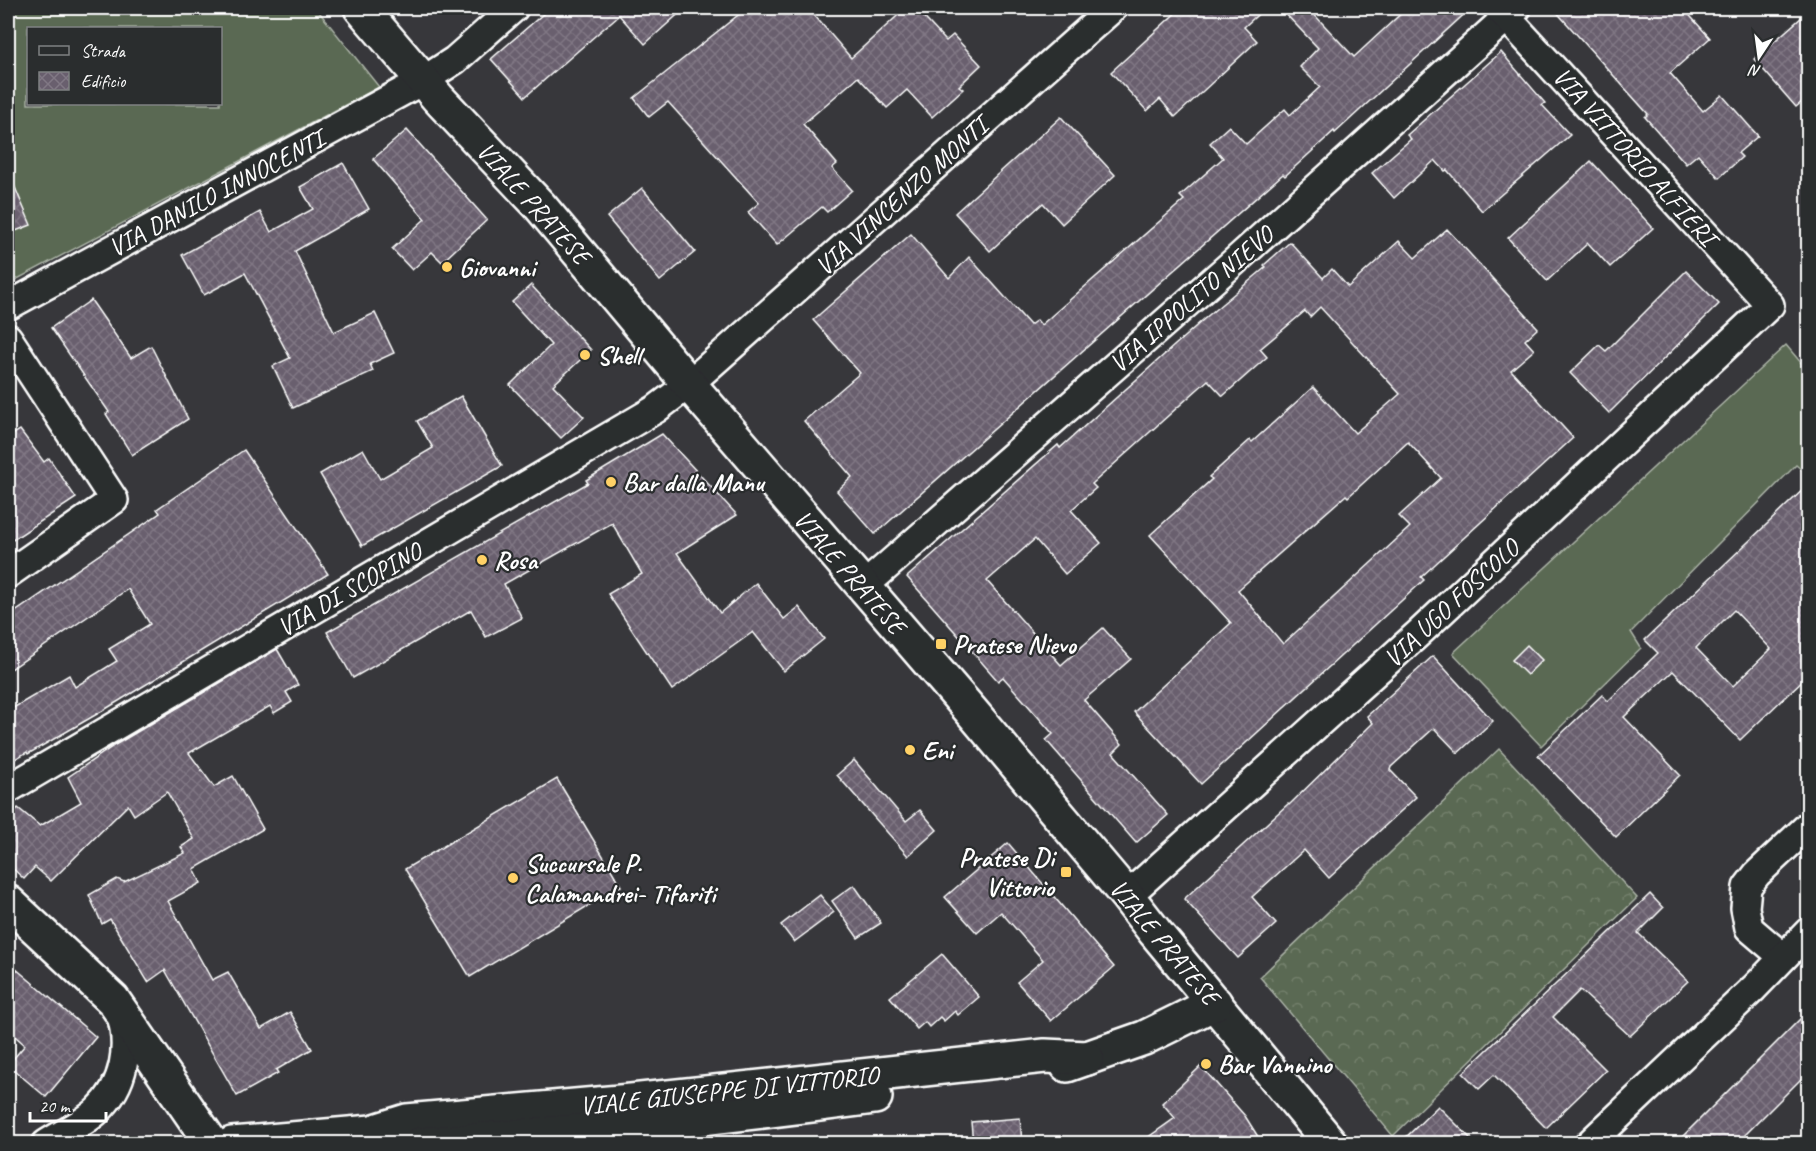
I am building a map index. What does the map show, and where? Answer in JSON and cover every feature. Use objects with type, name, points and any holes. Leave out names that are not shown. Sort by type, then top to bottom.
[{"type":"main road","name":"VIALE PRATESE","points":[[361,8],[540,206],[689,384],[1127,896],[1155,933],[1331,1143]]},
{"type":"main road","points":[[8,902],[105,991],[212,1143]]},
{"type":"main road","name":"VIALE GIUSEPPE DI VITTORIO","points":[[420,1143],[623,1126],[1021,1080],[1143,1038],[1215,1003]]},
{"type":"main road","name":"VIALE GIUSEPPE DI VITTORIO","points":[[232,1143],[372,1132],[407,1121],[631,1101],[1045,1056],[1087,1058]]},
{"type":"main road","name":"VIALE GIUSEPPE DI VITTORIO","points":[[372,1132],[405,1143]]},
{"type":"street","name":"VIA DANILO INNOCENTI","points":[[8,306],[424,80],[455,60],[514,8]]},
{"type":"street","name":"VIA VINCENZO MONTI","points":[[689,384],[1113,8]]},
{"type":"street","name":"VIA VITTORIO ALFIERI","points":[[1507,11],[1770,305]]},
{"type":"street","name":"VIA IPPOLITO NIEVO","points":[[863,586],[1234,262],[1507,11]]},
{"type":"street","name":"VIA UGO FOSCOLO","points":[[1127,896],[1419,633],[1770,305]]},
{"type":"street","points":[[8,338],[114,500],[8,574]]},
{"type":"street","name":"VIA DI SCOPINO","points":[[8,789],[656,409],[689,384]]},
{"type":"street","points":[[1783,957],[1749,928],[1745,909],[1747,887],[1757,874],[1809,826]]},
{"type":"street","points":[[1589,1143],[1754,988],[1809,932]]},
{"type":"street","points":[[46,1143],[96,1112],[119,1082],[124,1063],[125,1041],[118,1008]]},
{"type":"green space","points":[[8,8],[316,8],[379,87],[8,284]]},
{"type":"green space","points":[[1786,345],[1808,371],[1808,475],[1796,465],[1631,632],[1641,648],[1541,746],[1453,653]]},
{"type":"green space","points":[[1499,749],[1637,898],[1393,1136],[1260,977]]},
{"type":"building","points":[[550,8],[685,8],[645,44],[619,15],[525,97],[491,59]]},
{"type":"building","points":[[747,8],[808,8],[851,58],[906,8],[915,8],[946,41],[953,35],[981,65],[959,86],[963,89],[932,117],[907,90],[887,108],[858,77],[803,124],[837,164],[832,168],[852,190],[827,212],[822,207],[777,245],[748,212],[759,203],[668,102],[649,117],[634,98]]},
{"type":"building","points":[[1181,8],[1265,8],[1244,27],[1257,41],[1175,117],[1160,99],[1147,111],[1111,72]]},
{"type":"building","points":[[1280,8],[1308,8],[1354,57],[1407,8],[1471,8],[1335,133],[1334,131],[1285,176],[1283,174],[875,534],[837,491],[852,477],[804,421],[860,373],[813,320],[911,234],[949,278],[969,257],[1030,325],[1037,320],[1041,325],[1184,200],[1180,196],[1223,158],[1210,143],[1229,126],[1246,144],[1285,109],[1290,115],[1320,87],[1300,67],[1318,48]]},
{"type":"building","points":[[1553,8],[1683,8],[1710,38],[1670,73],[1703,111],[1722,95],[1758,136],[1738,153],[1742,157],[1719,178],[1698,154],[1686,164],[1645,117],[1648,114]]},
{"type":"building","points":[[1809,11],[1809,96],[1796,107],[1754,59]]},
{"type":"building","points":[[1501,52],[1545,103],[1542,105],[1570,135],[1482,211],[1447,170],[1445,171],[1435,160],[1394,198],[1372,173],[1411,139],[1407,135]]},
{"type":"building","points":[[1061,117],[1115,175],[1062,224],[1043,203],[990,251],[955,213]]},
{"type":"building","points":[[407,130],[487,220],[442,262],[432,252],[412,270],[392,249],[425,219],[373,159]]},
{"type":"building","points":[[1591,161],[1653,228],[1610,267],[1588,243],[1547,281],[1508,238]]},
{"type":"building","points":[[343,163],[369,209],[295,251],[334,332],[375,313],[394,353],[370,364],[373,371],[293,408],[273,366],[290,358],[245,273],[204,295],[182,255],[260,212],[271,232],[313,209],[300,187]]},
{"type":"building","points":[[8,171],[31,225],[8,234]]},
{"type":"building","points":[[642,188],[695,252],[660,281],[607,217]]},
{"type":"building","points":[[1447,229],[1538,328],[1525,340],[1534,350],[1511,370],[1573,438],[1421,577],[1424,580],[1201,784],[1134,712],[1231,623],[1150,535],[1212,479],[1209,477],[1313,387],[1355,433],[1400,394],[1320,307],[1310,317],[1305,311],[1260,349],[1267,357],[1223,396],[1208,380],[1092,484],[1096,488],[1071,510],[1101,543],[1065,574],[1035,539],[987,581],[1061,665],[1103,628],[1131,659],[1084,700],[1122,744],[1113,753],[1168,815],[1136,843],[1046,740],[1053,734],[1003,677],[998,681],[907,577],[1058,445],[1060,448],[1204,319],[1266,267],[1264,265],[1290,242],[1323,278],[1332,269],[1348,287],[1399,241],[1415,258]],"holes":[[[1408,442],[1441,478],[1399,516],[1410,527],[1283,644],[1238,590],[1346,495],[1348,497]]]},
{"type":"building","points":[[1686,271],[1719,304],[1609,413],[1570,373],[1599,345],[1606,351]]},
{"type":"building","points":[[531,285],[591,350],[553,385],[584,417],[561,438],[510,385],[551,345],[512,302]]},
{"type":"building","points":[[91,300],[131,358],[151,346],[188,419],[132,455],[106,414],[109,412],[51,328]]},
{"type":"building","points":[[461,396],[502,466],[362,546],[320,474],[363,449],[380,479],[433,448],[417,421]]},
{"type":"building","points":[[20,430],[44,462],[49,458],[76,498],[8,543],[8,438]]},
{"type":"building","points":[[662,434],[737,515],[677,553],[720,613],[756,583],[784,619],[799,607],[824,639],[784,671],[753,632],[672,690],[608,594],[642,574],[612,523],[504,584],[522,618],[486,637],[471,610],[353,678],[327,632],[588,483],[586,480]]},
{"type":"building","points":[[244,450],[328,574],[104,710],[8,763],[8,711],[69,675],[75,687],[117,661],[109,649],[150,624],[128,589],[8,671],[8,617],[160,513],[157,509]]},
{"type":"building","points":[[1809,484],[1809,674],[1740,740],[1673,671],[1624,717],[1680,775],[1616,837],[1538,756],[1602,695],[1608,701],[1658,653],[1645,640]],"holes":[[[1734,610],[1771,649],[1733,686],[1696,648]]]},
{"type":"building","points":[[1527,645],[1542,660],[1527,675],[1512,660]]},
{"type":"building","points":[[277,649],[298,685],[286,692],[292,702],[274,713],[270,706],[189,753],[214,787],[233,776],[263,829],[194,869],[201,883],[168,901],[212,980],[228,972],[261,1029],[290,1012],[312,1049],[276,1070],[278,1073],[237,1096],[165,970],[148,982],[110,919],[102,924],[89,895],[117,879],[124,882],[185,853],[181,847],[194,839],[167,792],[134,815],[128,805],[51,881],[35,867],[24,879],[8,864],[8,818],[18,808],[40,826],[81,802],[68,777],[115,745]]},
{"type":"building","points":[[1433,656],[1493,721],[1458,753],[1434,728],[1391,767],[1390,770],[1416,797],[1329,878],[1304,850],[1252,897],[1276,924],[1238,958],[1184,899],[1289,805],[1373,723],[1367,716]]},
{"type":"building","points":[[854,760],[906,821],[920,810],[937,830],[908,856],[837,775]]},
{"type":"building","name":"Succursale P. Calamandrei- Tifariti","points":[[557,779],[621,886],[470,977],[405,869]]},
{"type":"building","points":[[1008,843],[1114,967],[1051,1021],[1017,982],[1043,960],[1001,912],[977,933],[945,897]]},
{"type":"building","points":[[854,885],[881,923],[858,938],[832,901]]},
{"type":"building","points":[[1650,894],[1663,908],[1638,933],[1688,981],[1630,1036],[1580,990],[1553,1017],[1606,1070],[1546,1128],[1494,1075],[1479,1089],[1463,1073]]},
{"type":"building","points":[[820,895],[834,912],[794,942],[781,925]]},
{"type":"building","points":[[942,954],[979,997],[958,1015],[955,1011],[944,1021],[940,1017],[929,1027],[925,1022],[917,1029],[890,997]]},
{"type":"building","points":[[8,962],[96,1037],[46,1097],[8,1065],[25,1045],[8,1030]]},
{"type":"building","points":[[1809,1010],[1809,1071],[1737,1143],[1676,1143]]},
{"type":"building","points":[[1201,1066],[1245,1116],[1262,1143],[1140,1143],[1175,1118],[1162,1103]]},
{"type":"building","points":[[1438,1106],[1475,1143],[1400,1143]]},
{"type":"building","points":[[1020,1118],[1022,1143],[973,1143],[971,1122]]},
{"type":"place","name":"Giovanni","points":[[447,267]]},
{"type":"place","name":"Shell","points":[[585,355]]},
{"type":"place","name":"Bar dalla Manu","points":[[611,482]]},
{"type":"place","name":"Rosa","points":[[482,560]]},
{"type":"place","name":"Pratese Nievo","points":[[941,644]]},
{"type":"place","name":"Eni","points":[[910,750]]},
{"type":"place","name":"Pratese Di Vittorio","points":[[1066,872]]},
{"type":"place","name":"Succursale P. Calamandrei- Tifariti","points":[[513,878]]},
{"type":"place","name":"Bar Vannino","points":[[1206,1064]]}]
